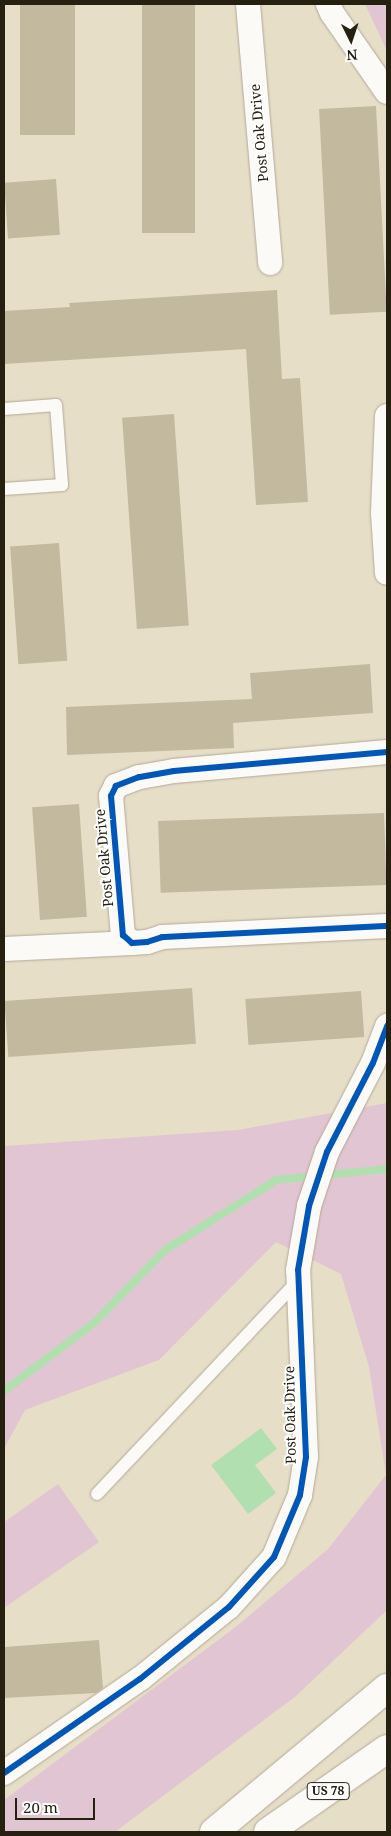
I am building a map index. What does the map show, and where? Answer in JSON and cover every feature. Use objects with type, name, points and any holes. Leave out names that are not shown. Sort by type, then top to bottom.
[{"type":"highway","points":[[214,1832],[387,1688]]},
{"type":"highway","name":"US 78","points":[[268,1832],[387,1749]]},
{"type":"street","name":"Post Oak Drive","points":[[248,4],[270,263]]},
{"type":"street","points":[[328,4],[332,13],[387,92]]},
{"type":"street","points":[[387,416],[383,513],[387,573]]},
{"type":"street","name":"Post Oak Drive","points":[[132,943],[123,935],[111,796],[116,786],[139,777],[174,771],[387,752]]},
{"type":"street","points":[[4,949],[147,942],[162,937],[387,926]]},
{"type":"street","name":"Post Oak Drive","points":[[4,1773],[140,1679],[229,1607],[274,1557],[300,1495],[306,1457],[298,1270],[309,1206],[327,1152],[372,1063],[387,1026]]},
{"type":"lane","points":[[4,409],[56,405],[62,485],[4,489]]},
{"type":"lane","points":[[97,1494],[299,1280]]},
{"type":"shaded area","points":[[365,4],[387,4],[387,51]]},
{"type":"shaded area","points":[[387,1103],[387,1610],[296,1696],[115,1832],[4,1832],[4,1800],[237,1626],[328,1549],[386,1475],[369,1367],[341,1274],[276,1242],[159,1360],[25,1410],[4,1449],[4,1146],[238,1130]]},
{"type":"shaded area","points":[[261,1428],[277,1449],[255,1465],[276,1493],[248,1514],[211,1465]]},
{"type":"shaded area","points":[[58,1484],[99,1542],[4,1608],[4,1522]]},
{"type":"building","points":[[20,4],[75,4],[75,135],[20,135]]},
{"type":"building","points":[[142,4],[195,4],[195,233],[142,233]]},
{"type":"building","points":[[376,106],[387,312],[330,315],[319,109]]},
{"type":"building","points":[[56,179],[60,235],[8,238],[4,183]]},
{"type":"building","points":[[277,290],[282,379],[300,378],[308,502],[256,505],[246,349],[4,364],[4,311],[70,307],[69,303]]},
{"type":"building","points":[[174,414],[189,625],[137,629],[122,418]]},
{"type":"building","points":[[59,543],[67,661],[18,664],[10,546]]},
{"type":"building","points":[[370,664],[373,713],[233,723],[234,748],[67,755],[66,707],[252,699],[250,673]]},
{"type":"building","points":[[79,804],[87,917],[40,920],[32,807]]},
{"type":"building","points":[[384,813],[387,885],[161,893],[158,821]]},
{"type":"building","points":[[192,988],[196,1044],[8,1057],[4,1001]]},
{"type":"building","points":[[361,991],[364,1037],[248,1045],[245,999]]},
{"type":"building","points":[[99,1640],[103,1688],[96,1693],[4,1698],[4,1647]]},
{"type":"waterway","points":[[4,1391],[94,1323],[165,1250],[276,1180],[387,1169]]},
{"type":"cycle path","points":[[387,752],[174,771],[139,777],[116,786],[111,796],[123,935],[132,943],[147,942],[162,937],[387,926]]},
{"type":"cycle path","points":[[4,1773],[140,1679],[229,1607],[274,1557],[300,1495],[306,1457],[298,1270],[309,1206],[327,1152],[373,1063],[387,1026]]}]
